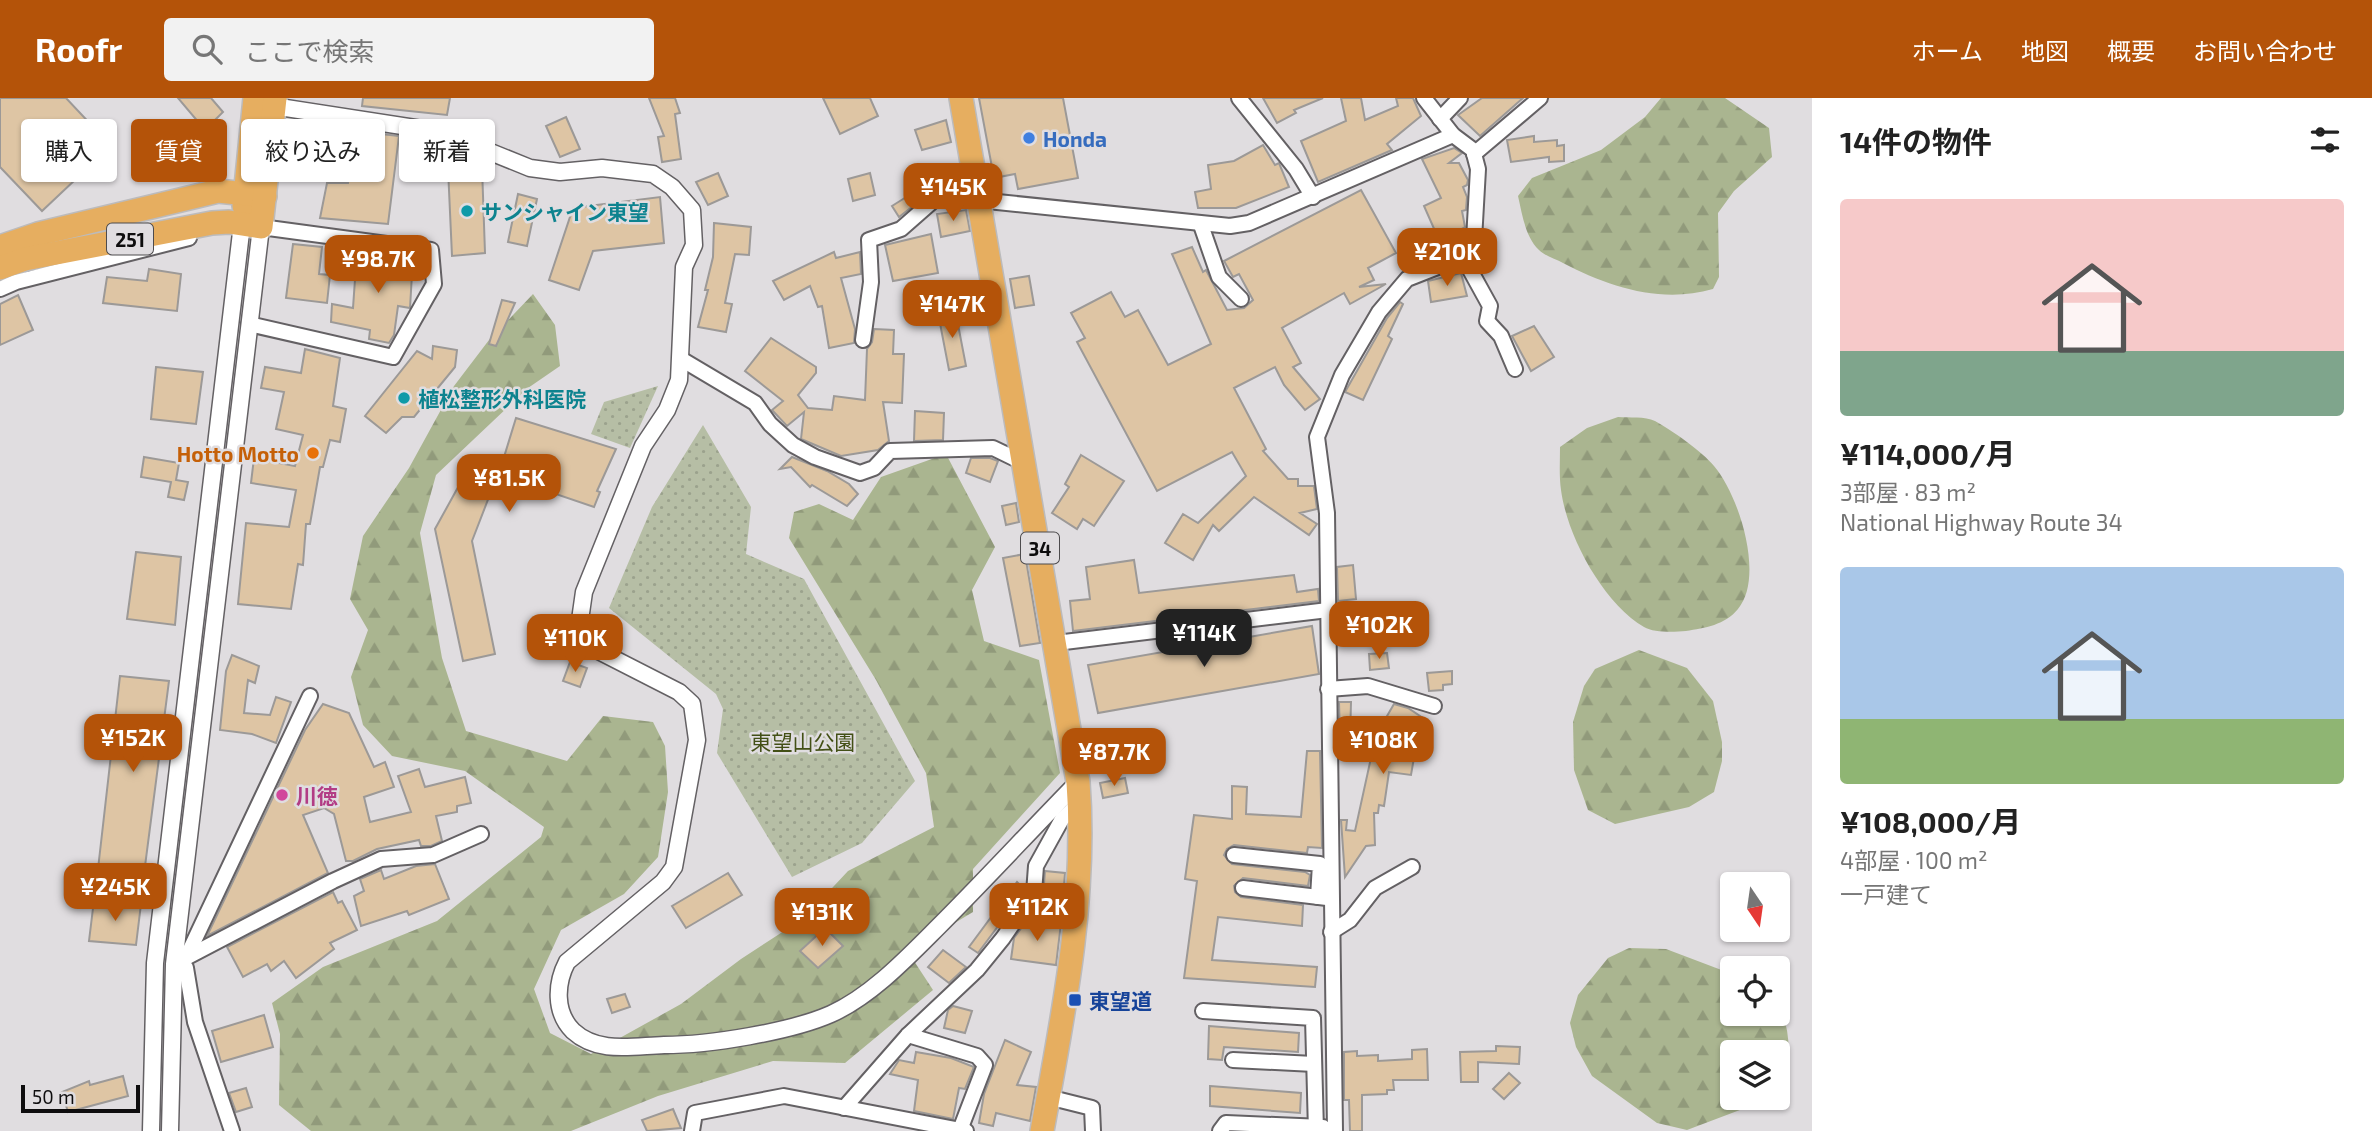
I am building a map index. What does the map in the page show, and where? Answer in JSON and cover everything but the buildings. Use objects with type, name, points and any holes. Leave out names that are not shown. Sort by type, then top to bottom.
[{"type":"highway","name":"34","points":[[961,98],[1056,643],[1082,828],[1075,932],[1042,1131]]},
{"type":"highway","points":[[251,226],[268,101]]},
{"type":"highway","name":"251","points":[[0,247],[38,234],[218,191],[255,194]]},
{"type":"highway","name":"251","points":[[0,268],[25,259],[212,223],[251,226]]},
{"type":"street","points":[[1239,98],[1296,169],[1312,197]]},
{"type":"street","points":[[1325,898],[1327,513],[1317,437],[1329,404],[1362,338],[1407,279],[1463,257],[1474,240],[1478,211],[1478,169],[1474,153],[1453,135],[1424,98]]},
{"type":"street","points":[[1440,119],[1460,98]]},
{"type":"street","points":[[1474,153],[1540,98]]},
{"type":"street","points":[[268,101],[441,132],[530,168],[560,172],[602,168],[653,174],[672,187],[692,210],[694,245],[684,267],[679,380],[667,410],[643,446],[584,592],[579,627],[585,644],[680,692],[692,704],[697,740],[680,846],[674,867],[663,881],[568,962],[558,987],[559,1000],[569,1027],[583,1040],[612,1048],[677,1045],[746,1035],[832,1013],[902,962],[1079,792]]},
{"type":"street","points":[[863,340],[871,282],[869,240],[901,229],[934,200],[978,200],[1201,225],[1249,223],[1453,135]]},
{"type":"street","points":[[1201,225],[1219,277],[1241,299]]},
{"type":"street","points":[[170,1131],[180,961],[249,324],[251,226]]},
{"type":"street","points":[[151,1131],[155,962],[251,226]]},
{"type":"street","points":[[0,289],[16,282],[251,226],[431,250],[434,284],[393,357],[249,324]]},
{"type":"street","points":[[1463,257],[1490,306],[1487,321],[1501,336],[1516,369]]},
{"type":"street","points":[[681,359],[755,403],[770,424],[793,445],[846,470],[860,473],[874,468],[890,452],[970,447],[993,448],[1026,464]]},
{"type":"street","points":[[1056,643],[1328,610]]},
{"type":"street","points":[[1328,689],[1368,686],[1434,706]]},
{"type":"street","points":[[180,961],[310,696]]},
{"type":"street","points":[[844,1108],[908,1035],[977,970],[1003,938],[1034,893],[1036,866],[1079,792]]},
{"type":"street","points":[[180,961],[333,881],[381,859],[433,855],[481,834]]},
{"type":"street","points":[[1220,1131],[1226,1123],[1335,1129],[1331,932],[1320,864],[1234,855]]},
{"type":"street","points":[[1331,932],[1349,920],[1375,888],[1412,867]]},
{"type":"street","points":[[1243,888],[1325,898]]},
{"type":"street","points":[[180,961],[186,968],[195,1023],[232,1131]]},
{"type":"street","points":[[1203,1011],[1313,1018],[1316,1129]]},
{"type":"street","points":[[692,1131],[695,1113],[784,1096],[963,1130],[985,1065],[977,1056],[908,1035]]},
{"type":"street","points":[[1233,1060],[1314,1065]]},
{"type":"street","points":[[1048,1097],[1092,1108],[1093,1131]]},
{"type":"green space","points":[[1661,98],[1725,98],[1769,128],[1772,157],[1734,191],[1718,213],[1719,277],[1713,289],[1674,295],[1617,286],[1547,256],[1534,245],[1527,232],[1518,196],[1532,178],[1601,150],[1645,117]]},
{"type":"green space","points":[[533,294],[555,325],[560,366],[528,388],[436,475],[420,533],[442,658],[466,731],[567,761],[603,716],[653,722],[665,746],[668,792],[658,857],[624,894],[561,930],[534,989],[550,1033],[591,1054],[681,1004],[741,959],[804,918],[848,871],[934,827],[926,773],[876,680],[789,538],[794,512],[819,504],[853,520],[881,477],[946,454],[995,547],[972,590],[984,641],[1039,660],[1060,773],[973,869],[973,912],[928,939],[912,958],[933,990],[845,1063],[773,1061],[658,1096],[571,1131],[311,1131],[279,1105],[280,1034],[272,1003],[323,967],[437,921],[541,837],[544,827],[465,771],[392,756],[363,725],[351,677],[368,630],[350,599],[363,536],[409,468],[454,386],[489,340]]},
{"type":"green space","points":[[658,386],[630,448],[591,434],[604,402]]},
{"type":"green space","points":[[1618,417],[1651,419],[1677,435],[1714,466],[1732,496],[1745,536],[1749,577],[1746,595],[1738,609],[1721,622],[1681,631],[1648,629],[1615,602],[1589,567],[1565,508],[1561,490],[1560,447],[1587,428]]},
{"type":"green space","name":"東望山公園","points":[[703,425],[751,507],[746,554],[804,579],[915,781],[862,843],[792,877],[717,753],[723,709],[716,694],[609,608],[652,507]]},
{"type":"green space","points":[[1639,650],[1687,668],[1713,701],[1722,742],[1722,761],[1714,792],[1689,807],[1615,824],[1588,810],[1574,770],[1573,722],[1584,686],[1595,669]]},
{"type":"green space","points":[[1629,948],[1666,949],[1720,969],[1720,1026],[1786,1026],[1788,1040],[1720,1040],[1720,1110],[1740,1110],[1687,1130],[1657,1123],[1592,1076],[1576,1047],[1570,1023],[1578,995],[1608,958]]},
{"type":"place","name":"Honda","points":[[1029,138]]},
{"type":"place","name":"サンシャイン東望","points":[[467,211]]},
{"type":"place","name":"植松整形外科医院","points":[[404,398]]},
{"type":"place","name":"Hotto Motto","points":[[313,453]]},
{"type":"place","name":"川徳","points":[[282,795]]},
{"type":"place","name":"東望道","points":[[1075,1000]]}]
